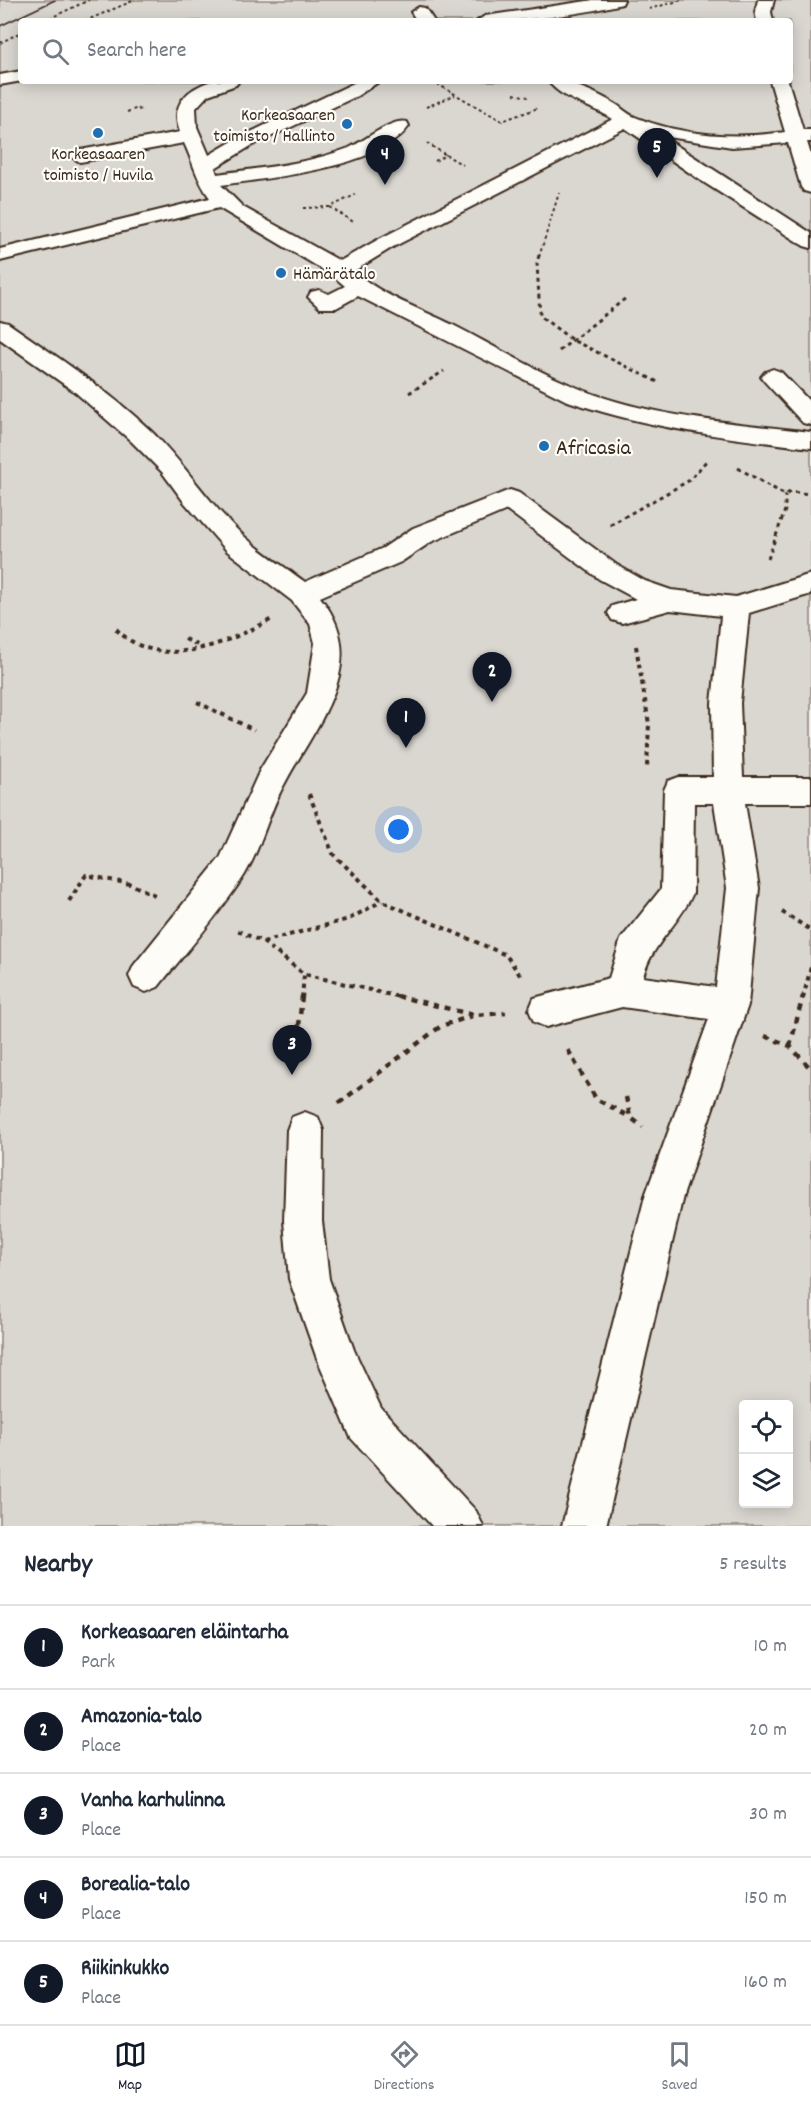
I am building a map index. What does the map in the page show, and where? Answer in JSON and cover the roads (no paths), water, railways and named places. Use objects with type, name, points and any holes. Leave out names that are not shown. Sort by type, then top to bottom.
[{"type":"lane","points":[[508,18],[577,9],[616,0]]},
{"type":"lane","points":[[764,18],[763,12],[766,0]]},
{"type":"lane","points":[[0,80],[18,77]]},
{"type":"lane","points":[[222,84],[198,93],[185,105],[184,117],[206,173],[222,201],[305,252],[340,270],[359,287],[385,303],[431,323],[530,375],[584,398],[635,414],[696,426],[811,440]]},
{"type":"lane","points":[[206,173],[232,146],[318,110],[366,84]]},
{"type":"lane","points":[[562,84],[575,93],[606,106],[811,242]]},
{"type":"lane","points":[[780,84],[802,136],[811,188]]},
{"type":"lane","points":[[340,270],[386,243],[625,120],[663,132],[747,142],[802,136]]},
{"type":"lane","points":[[206,173],[326,162],[387,137],[400,126]]},
{"type":"lane","points":[[258,135],[305,165]]},
{"type":"lane","points":[[80,156],[192,136]]},
{"type":"lane","points":[[0,255],[222,201]]},
{"type":"lane","points":[[318,297],[328,303],[359,287]]},
{"type":"lane","points":[[0,328],[83,387],[140,435],[171,466],[192,496],[222,530],[302,594],[323,620],[329,643],[321,695],[272,779],[232,868],[146,976]]},
{"type":"lane","points":[[773,377],[811,417]]},
{"type":"lane","points":[[302,594],[392,555],[422,535],[510,499],[571,547],[635,588],[670,600],[736,607],[811,584]]},
{"type":"lane","points":[[622,613],[670,600]]},
{"type":"lane","points":[[584,1526],[664,1196],[729,1013],[743,888],[728,792],[726,703],[736,607]]},
{"type":"lane","points":[[622,991],[633,950],[677,893],[679,790],[728,792],[811,790]]},
{"type":"lane","points":[[546,1010],[622,991],[729,1013]]},
{"type":"lane","points":[[305,1130],[303,1221],[309,1279],[336,1356],[366,1423],[461,1526]]},
{"type":"tram line","points":[[0,26],[55,0]]},
{"type":"place","name":"Korkeasaaren toimisto / Hallinto","points":[[347,124]]},
{"type":"place","name":"Korkeasaaren toimisto / Huvila","points":[[98,133]]},
{"type":"place","name":"Riikinkukko","points":[[657,178]]},
{"type":"place","name":"Borealia-talo","points":[[385,185]]},
{"type":"place","name":"Hämärätalo","points":[[281,273]]},
{"type":"place","name":"Africasia","points":[[544,446]]},
{"type":"place","name":"Amazonia-talo","points":[[492,702]]},
{"type":"place","name":"Korkeasaaren eläintarha","points":[[406,748]]},
{"type":"place","name":"Vanha karhulinna","points":[[292,1075]]}]
